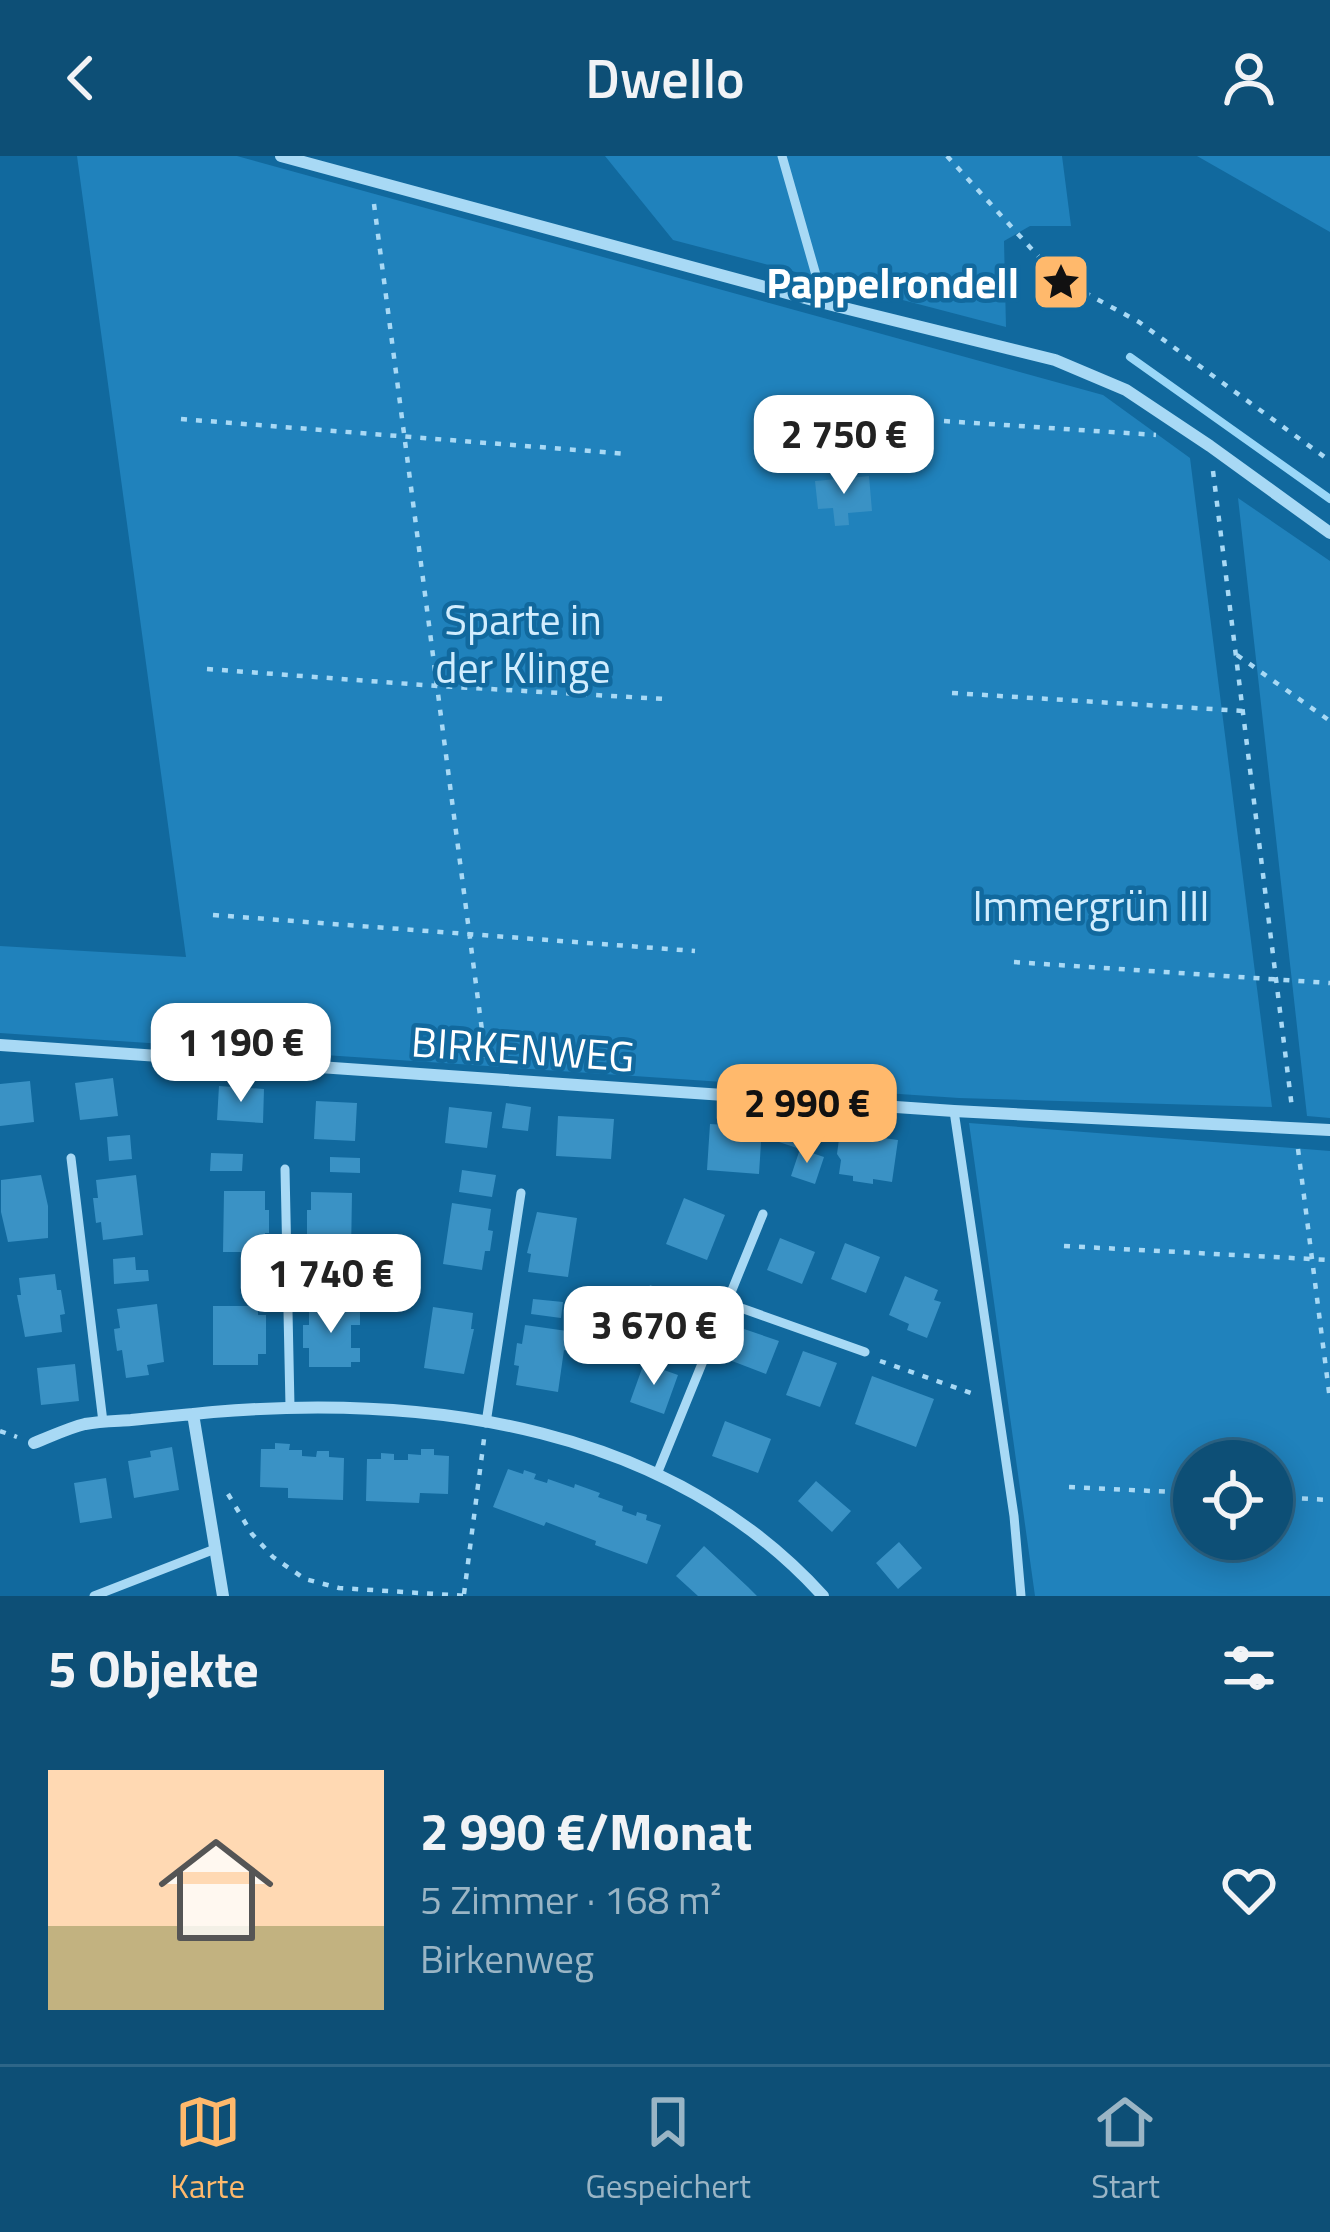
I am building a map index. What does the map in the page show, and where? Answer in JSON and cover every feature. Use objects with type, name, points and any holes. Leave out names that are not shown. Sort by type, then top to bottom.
[{"type":"street","points":[[281,156],[824,303],[1055,360],[1126,391],[1330,533]]},
{"type":"street","name":"BIRKENWEG","points":[[0,1045],[954,1111],[1330,1130]]},
{"type":"street","points":[[34,1443],[86,1424],[290,1406],[438,1413],[585,1445],[657,1474],[727,1510],[788,1559],[824,1596]]},
{"type":"street","points":[[193,1414],[223,1596]]},
{"type":"lane","points":[[782,156],[824,303]]},
{"type":"lane","points":[[954,1111],[1022,1596]]},
{"type":"lane","points":[[71,1158],[103,1422]]},
{"type":"lane","points":[[285,1169],[290,1406]]},
{"type":"lane","points":[[486,1423],[520,1193]]},
{"type":"lane","points":[[657,1474],[763,1214]]},
{"type":"lane","points":[[727,1303],[865,1352]]},
{"type":"lane","points":[[94,1596],[215,1549]]},
{"type":"path","points":[[947,156],[1058,278],[1139,322],[1330,460]]},
{"type":"path","points":[[371,180],[488,1078]]},
{"type":"path","points":[[181,419],[628,454]]},
{"type":"path","points":[[944,421],[1204,442],[1236,653],[1330,1400]]},
{"type":"path","points":[[1236,653],[1330,721]]},
{"type":"path","points":[[207,669],[665,699]]},
{"type":"path","points":[[952,693],[1243,711]]},
{"type":"path","points":[[212,915],[695,951]]},
{"type":"path","points":[[1014,962],[1330,983]]},
{"type":"path","points":[[1064,1246],[1330,1260]]},
{"type":"path","points":[[865,1352],[997,1402]]},
{"type":"path","points":[[202,1474],[222,1480],[252,1534],[273,1557],[305,1580],[339,1588],[466,1595],[486,1423]]},
{"type":"path","points":[[1069,1487],[1173,1492]]},
{"type":"path","points":[[1293,1498],[1330,1500]]},
{"type":"green space","name":"Sparte in der Klinge","points":[[77,156],[237,156],[1103,395],[1190,458],[1272,1107],[959,1098],[0,1033],[0,946],[186,957]]},
{"type":"green space","points":[[605,156],[1062,156],[1071,226],[1030,226],[1004,241],[1006,327],[673,240]]},
{"type":"green space","points":[[1197,156],[1330,156],[1330,232]]},
{"type":"green space","points":[[1238,498],[1330,561],[1330,1118],[1307,1116]]},
{"type":"green space","points":[[969,1123],[1330,1151],[1330,1596],[1035,1596]]},
{"type":"building","points":[[869,476],[872,511],[848,513],[849,525],[835,526],[833,508],[818,509],[815,481]]},
{"type":"building","points":[[113,1078],[118,1116],[80,1120],[75,1083]]},
{"type":"building","points":[[30,1081],[34,1122],[0,1126],[0,1084]]},
{"type":"building","points":[[219,1086],[264,1089],[263,1123],[217,1120]]},
{"type":"building","points":[[316,1101],[357,1103],[355,1141],[314,1139]]},
{"type":"building","points":[[506,1103],[531,1107],[528,1131],[502,1128]]},
{"type":"building","points":[[449,1107],[492,1112],[487,1148],[445,1143]]},
{"type":"building","points":[[558,1116],[614,1119],[611,1159],[556,1156]]},
{"type":"building","points":[[785,1122],[806,1129],[800,1149],[779,1142]]},
{"type":"building","points":[[710,1124],[762,1127],[759,1174],[707,1170]]},
{"type":"building","points":[[840,1132],[898,1140],[892,1182],[853,1181],[853,1176],[839,1174]]},
{"type":"building","points":[[130,1135],[132,1159],[109,1161],[107,1137]]},
{"type":"building","points":[[800,1149],[824,1157],[815,1184],[791,1176]]},
{"type":"building","points":[[211,1153],[243,1154],[242,1171],[210,1171]]},
{"type":"building","points":[[330,1157],[360,1158],[360,1173],[330,1172]]},
{"type":"building","points":[[462,1170],[496,1175],[492,1197],[459,1192]]},
{"type":"building","points":[[41,1175],[48,1238],[8,1242],[1,1180]]},
{"type":"building","points":[[136,1175],[143,1235],[103,1240],[93,1198],[98,1198],[96,1180]]},
{"type":"building","points":[[224,1191],[265,1191],[269,1233],[265,1233],[265,1252],[223,1252]]},
{"type":"building","points":[[311,1192],[352,1193],[351,1254],[310,1253],[307,1210],[311,1210]]},
{"type":"building","points":[[684,1198],[725,1215],[707,1260],[666,1244]]},
{"type":"building","points":[[452,1203],[491,1209],[488,1230],[493,1231],[482,1270],[443,1264]]},
{"type":"building","points":[[537,1212],[577,1218],[568,1277],[528,1272],[531,1254],[527,1253]]},
{"type":"building","points":[[780,1238],[815,1252],[802,1284],[767,1270]]},
{"type":"building","points":[[845,1243],[880,1257],[866,1293],[831,1279]]},
{"type":"building","points":[[135,1257],[136,1270],[148,1270],[149,1281],[114,1284],[113,1259]]},
{"type":"building","points":[[55,1274],[65,1314],[60,1315],[62,1332],[25,1337],[17,1295],[21,1295],[19,1278]]},
{"type":"building","points":[[905,1276],[938,1290],[934,1300],[941,1302],[927,1338],[889,1315]]},
{"type":"building","points":[[650,1285],[691,1301],[679,1331],[646,1318],[651,1305],[643,1302]]},
{"type":"building","points":[[533,1299],[563,1302],[561,1318],[531,1314]]},
{"type":"building","points":[[157,1304],[164,1362],[147,1365],[149,1375],[126,1378],[115,1338],[114,1329],[120,1328],[117,1309]]},
{"type":"building","points":[[309,1305],[360,1309],[360,1325],[351,1325],[351,1348],[360,1348],[360,1362],[351,1362],[351,1367],[309,1367],[303,1325],[309,1325]]},
{"type":"building","points":[[213,1306],[258,1306],[258,1315],[266,1315],[266,1354],[258,1354],[258,1365],[213,1365]]},
{"type":"building","points":[[433,1307],[473,1313],[464,1374],[424,1368]]},
{"type":"building","points":[[525,1325],[567,1331],[566,1335],[575,1337],[573,1352],[564,1350],[558,1392],[516,1385],[517,1343],[522,1344]]},
{"type":"building","points":[[744,1329],[779,1341],[766,1374],[732,1361]]},
{"type":"building","points":[[803,1351],[837,1363],[820,1407],[786,1395]]},
{"type":"building","points":[[644,1363],[678,1375],[664,1414],[630,1402]]},
{"type":"building","points":[[75,1364],[79,1401],[41,1405],[37,1368]]},
{"type":"building","points":[[872,1376],[934,1399],[916,1447],[855,1424]]},
{"type":"building","points":[[725,1421],[771,1439],[758,1473],[712,1456]]},
{"type":"building","points":[[275,1443],[290,1444],[289,1450],[302,1450],[302,1456],[329,1451],[329,1457],[344,1458],[343,1500],[288,1498],[288,1488],[260,1487],[261,1449],[275,1449]]},
{"type":"building","points":[[172,1447],[179,1490],[134,1498],[128,1461]]},
{"type":"building","points":[[421,1449],[449,1456],[448,1494],[420,1493],[419,1503],[366,1501],[367,1459],[381,1459],[381,1453],[408,1460],[408,1454],[421,1455]]},
{"type":"building","points":[[508,1469],[536,1474],[534,1479],[547,1483],[548,1479],[574,1488],[575,1484],[623,1506],[622,1511],[647,1515],[646,1520],[661,1525],[647,1564],[546,1522],[544,1526],[493,1507]]},
{"type":"building","points":[[106,1478],[112,1518],[80,1523],[74,1483]]},
{"type":"building","points":[[816,1481],[851,1511],[832,1532],[798,1501]]},
{"type":"building","points":[[899,1542],[922,1568],[898,1589],[876,1563]]},
{"type":"building","points":[[704,1546],[757,1596],[698,1596],[676,1576]]},
{"type":"waterway","points":[[1130,357],[1330,499]]},
{"type":"place","name":"Pappelrondell","points":[[1061,282]]},
{"type":"park label","name":"Immergrün III","points":[[1091,905]]}]
